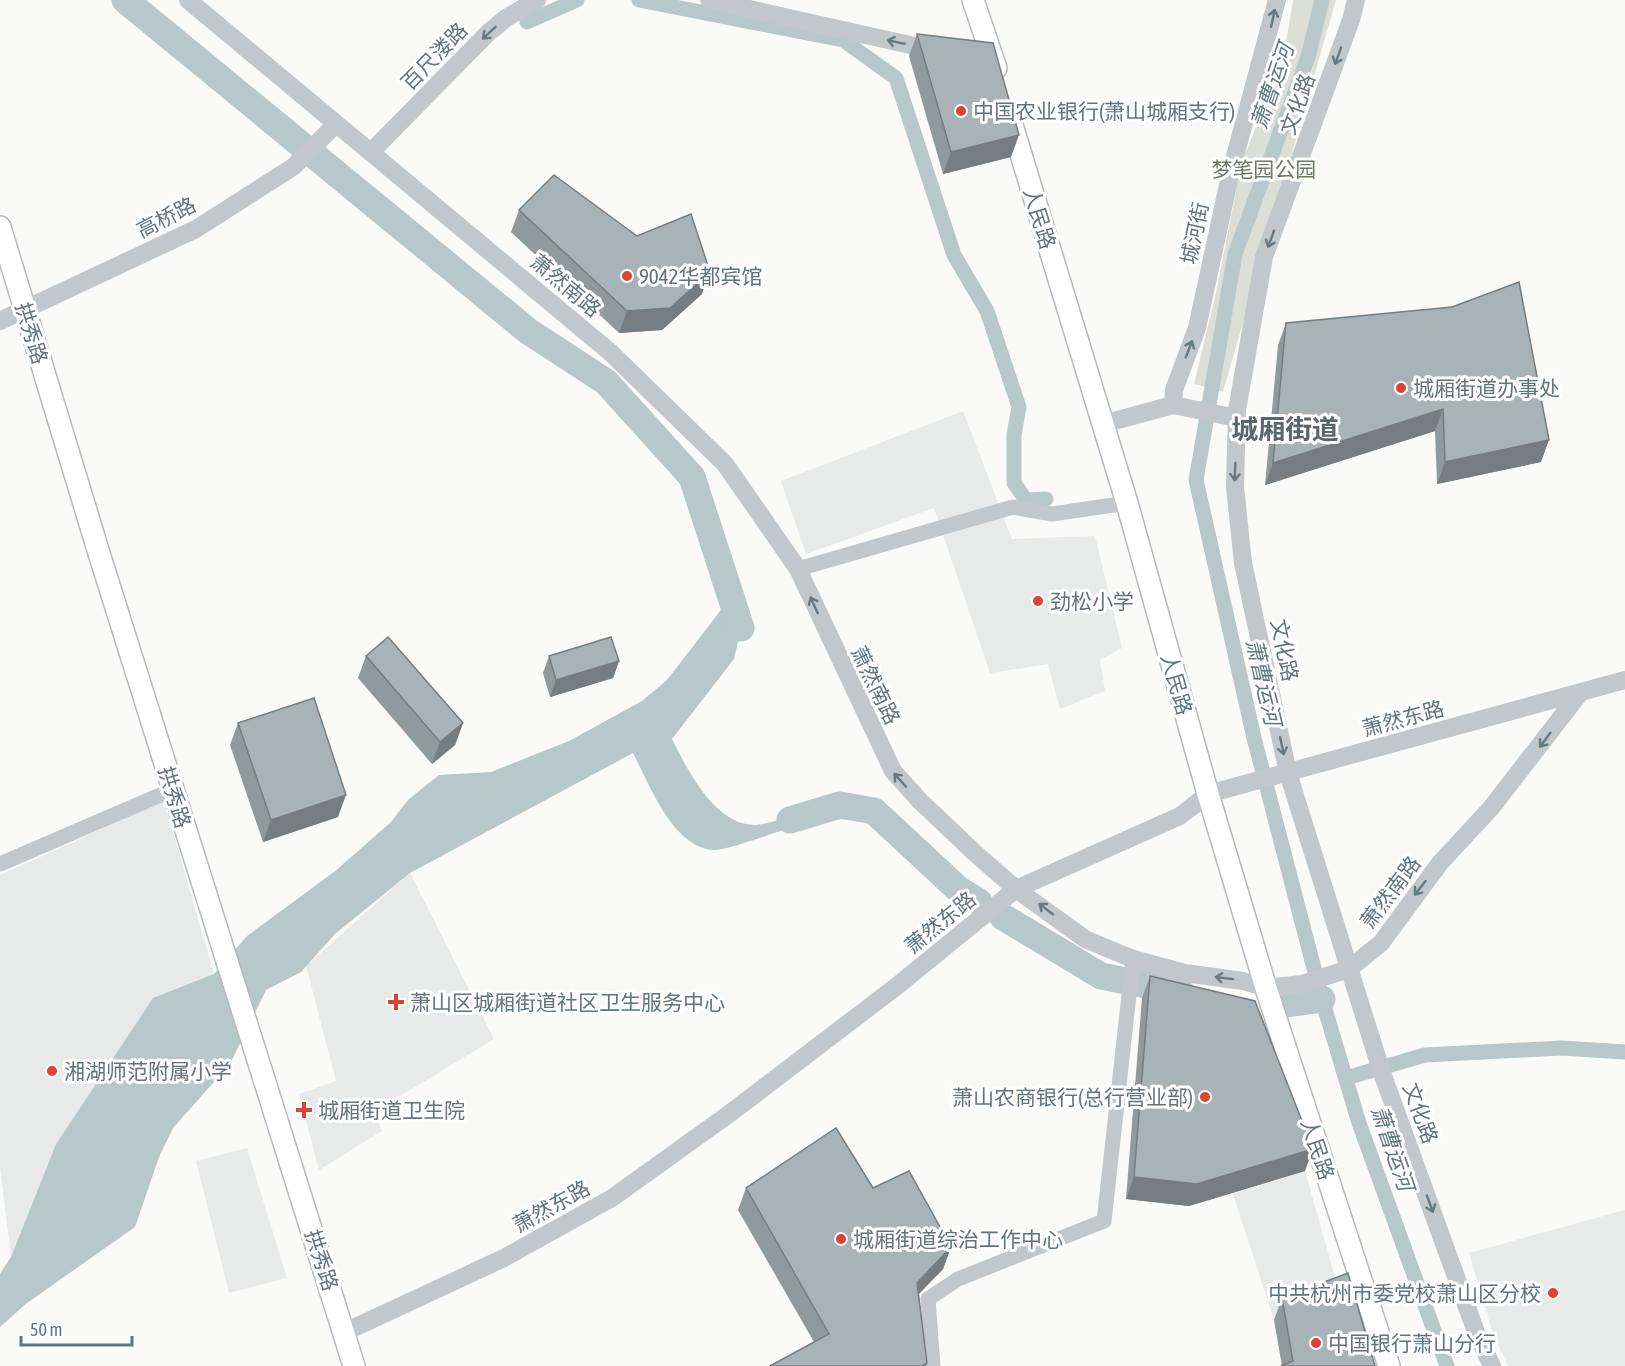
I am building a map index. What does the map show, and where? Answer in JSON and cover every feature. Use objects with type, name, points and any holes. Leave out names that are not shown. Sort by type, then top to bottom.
[{"type":"main road","name":"人民路","points":[[973,0],[1127,503],[1208,794],[1266,988],[1389,1366]]},
{"type":"main road","name":"拱秀路","points":[[0,227],[172,790],[354,1366]]},
{"type":"street","name":"萧然南路","points":[[188,0],[335,125],[371,152],[610,352],[725,464],[798,569],[893,771],[920,801],[1016,889],[1085,939],[1133,960],[1185,973],[1243,981],[1266,988],[1302,984],[1344,971],[1381,943],[1440,863],[1491,808],[1580,693]]},
{"type":"street","points":[[709,0],[994,63]]},
{"type":"street","name":"城河街","points":[[1173,405],[1174,390],[1197,328],[1231,171],[1276,0]]},
{"type":"street","name":"文化路","points":[[1356,0],[1351,20],[1264,257],[1236,418],[1235,487],[1243,564],[1284,774],[1344,971],[1371,1037],[1476,1332],[1492,1366]]},
{"type":"street","name":"百尺溇路","points":[[371,152],[488,33],[531,1]]},
{"type":"street","name":"高桥路","points":[[0,321],[196,229],[293,167],[335,125]]},
{"type":"street","points":[[1103,424],[1173,405],[1236,418]]},
{"type":"street","points":[[798,569],[1012,507],[1052,514],[1127,503]]},
{"type":"street","name":"萧然东路","points":[[345,1332],[504,1258],[612,1198],[729,1114],[888,993],[1016,889],[1180,816],[1208,794],[1625,680]]},
{"type":"street","points":[[0,864],[172,790]]},
{"type":"street","points":[[933,1366],[928,1299],[958,1279],[1104,1221],[1133,960]]},
{"type":"shaded area","name":"劲松小学","points":[[963,411],[1012,539],[1095,536],[1122,648],[1100,660],[1105,691],[1060,709],[1048,664],[990,673],[934,508],[806,554],[781,481]]},
{"type":"shaded area","points":[[731,597],[741,628],[734,659],[672,739],[704,794],[728,816],[741,823],[756,825],[788,818],[795,826],[722,849],[700,847],[687,839],[665,813],[633,753],[410,873],[335,934],[301,972],[266,990],[230,1064],[173,1128],[159,1157],[135,1227],[27,1303],[0,1327],[0,1274],[11,1257],[56,1144],[153,998],[214,974],[247,936],[334,872],[390,823],[409,799],[439,775],[491,772],[569,741],[642,701],[667,680]]},
{"type":"shaded area","name":"湘湖师范附属小学","points":[[164,801],[214,974],[153,998],[56,1144],[11,1257],[0,1167],[0,875]]},
{"type":"shaded area","name":"萧山区城厢街道社区卫生服务中心","points":[[410,873],[494,1039],[374,1112],[382,1131],[319,1170],[299,1094],[336,1081],[306,966]]},
{"type":"shaded area","points":[[247,1148],[287,1278],[229,1293],[196,1161]]},
{"type":"shaded area","points":[[1305,1171],[1340,1295],[1274,1320],[1233,1194]]},
{"type":"shaded area","name":"中共杭州市委党校萧山区分校","points":[[1625,1210],[1625,1366],[1508,1366],[1493,1334],[1469,1253]]},
{"type":"green space","name":"梦笔园公园","points":[[1293,0],[1336,0],[1223,392],[1194,384],[1216,293],[1242,161],[1283,61]]},
{"type":"building","name":"中国农业银行(萧山城厢支行)","points":[[917,34],[993,43],[1019,135],[951,152]]},
{"type":"building","name":"9042华都宾馆","points":[[554,175],[637,236],[691,214],[710,272],[670,308],[627,311],[519,210]]},
{"type":"building","name":"城厢街道办事处","points":[[1519,282],[1549,440],[1445,462],[1443,409],[1273,463],[1286,323],[1452,307]]},
{"type":"building","points":[[388,637],[463,723],[440,742],[366,656]]},
{"type":"building","points":[[611,637],[619,661],[556,680],[549,656]]},
{"type":"building","points":[[314,698],[346,795],[271,820],[238,723]]},
{"type":"building","name":"萧山农商银行(总行营业部)","points":[[1150,976],[1255,1001],[1313,1149],[1197,1184],[1134,1177]]},
{"type":"building","name":"城厢街道综治工作中心","points":[[836,1128],[873,1188],[909,1171],[951,1247],[917,1283],[927,1363],[922,1366],[770,1366],[829,1334],[746,1188]]},
{"type":"building","name":"中国银行萧山分行","points":[[1348,1273],[1375,1366],[1281,1366],[1293,1361],[1282,1298]]},
{"type":"waterway","points":[[125,0],[528,331],[606,382],[692,477],[741,628]]},
{"type":"waterway","points":[[527,22],[577,0]]},
{"type":"waterway","points":[[639,0],[843,40],[896,78],[954,255],[987,311],[1019,407],[1014,435],[1014,483],[1026,500],[1046,499]]},
{"type":"waterway","name":"萧曹运河","points":[[1322,0],[1308,57],[1235,254],[1196,480],[1254,738],[1322,999],[1359,1123],[1447,1366]]},
{"type":"waterway","points":[[790,820],[840,805],[874,811],[958,889],[979,902]]},
{"type":"waterway","points":[[1003,917],[1101,976],[1181,992]]},
{"type":"waterway","points":[[1285,1004],[1322,999]]},
{"type":"waterway","points":[[1346,1078],[1425,1055],[1562,1048],[1625,1052]]},
{"type":"place","name":"中国农业银行(萧山城厢支行)","points":[[961,111]]},
{"type":"place","name":"9042华都宾馆","points":[[627,276]]},
{"type":"place","name":"城厢街道办事处","points":[[1401,388]]},
{"type":"place","name":"劲松小学","points":[[1038,601]]},
{"type":"place","name":"萧山区城厢街道社区卫生服务中心","points":[[396,1002]]},
{"type":"place","name":"湘湖师范附属小学","points":[[52,1071]]},
{"type":"place","name":"萧山农商银行(总行营业部)","points":[[1205,1097]]},
{"type":"place","name":"城厢街道卫生院","points":[[304,1110]]},
{"type":"place","name":"城厢街道综治工作中心","points":[[841,1239]]},
{"type":"place","name":"中共杭州市委党校萧山区分校","points":[[1553,1293]]},
{"type":"place","name":"中国银行萧山分行","points":[[1316,1343]]},
{"type":"district","name":"城厢街道","points":[[1285,429]]}]
